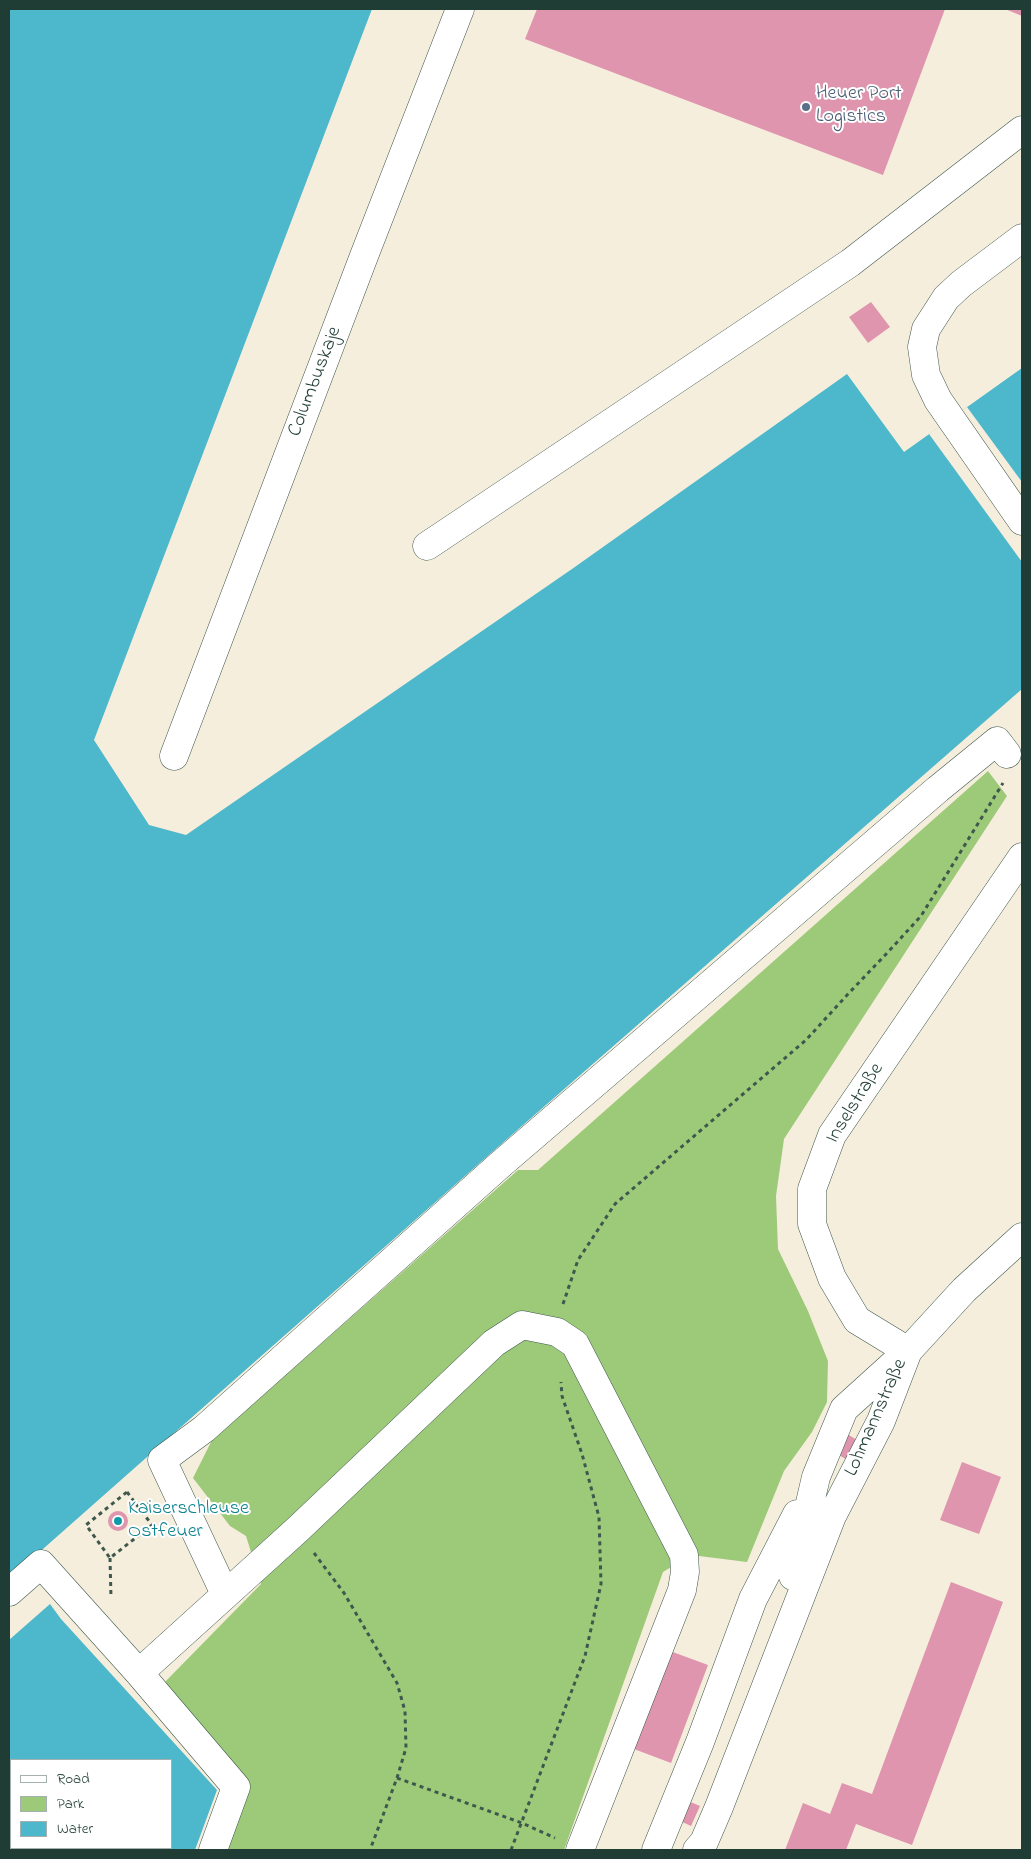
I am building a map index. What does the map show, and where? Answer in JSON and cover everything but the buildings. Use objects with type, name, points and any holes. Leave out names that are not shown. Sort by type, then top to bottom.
[{"type":"street","name":"Columbuskaje","points":[[174,756],[460,9]]},
{"type":"street","points":[[427,546],[850,263],[1022,130]]},
{"type":"street","points":[[1022,238],[946,298],[926,329],[922,346],[926,376],[950,419],[1022,521]]},
{"type":"street","points":[[225,1594],[162,1460],[204,1429],[502,1163],[938,790],[997,741],[1007,754]]},
{"type":"street","name":"Inselstraße","points":[[908,1352],[856,1320],[832,1278],[812,1224],[812,1189],[832,1135],[1022,858]]},
{"type":"street","points":[[908,1352],[964,1290],[1022,1237]]},
{"type":"street","points":[[138,1673],[297,1530],[494,1343],[522,1325],[557,1332],[575,1344],[684,1555],[685,1572],[682,1590],[571,1846]]},
{"type":"street","name":"Lohmannstraße","points":[[769,1679],[816,1477],[844,1409],[908,1352]]},
{"type":"street","name":"Lohmannstraße","points":[[697,1850],[704,1842],[719,1807],[832,1516],[881,1421],[908,1352]]},
{"type":"street","points":[[656,1850],[700,1742],[753,1599],[816,1477]]},
{"type":"street","points":[[9,1592],[41,1564],[236,1787],[213,1850]]},
{"type":"path","points":[[557,1332],[564,1298],[578,1260],[615,1204],[806,1040],[921,916],[1014,765],[1007,754]]},
{"type":"path","points":[[511,1850],[585,1656],[601,1584],[600,1517],[582,1454],[562,1396],[561,1377]]},
{"type":"path","points":[[126,1492],[152,1525],[110,1558],[86,1525],[126,1492]]},
{"type":"path","points":[[297,1530],[344,1593],[397,1683],[405,1712],[406,1748],[370,1850]]},
{"type":"path","points":[[397,1778],[522,1823],[571,1846]]},
{"type":"green space","points":[[988,771],[1007,796],[784,1139],[776,1196],[778,1249],[808,1311],[828,1361],[827,1402],[812,1432],[784,1471],[747,1562],[691,1555],[663,1572],[564,1850],[225,1850],[250,1782],[163,1684],[261,1584],[246,1536],[230,1526],[193,1478],[212,1440],[518,1170],[538,1170]]},
{"type":"water","points":[[9,9],[372,9],[94,740],[149,825],[186,835],[572,569],[847,374],[904,452],[1022,368],[1022,689],[491,1153],[9,1579]]},
{"type":"water","points":[[50,1604],[61,1619],[217,1790],[195,1850],[9,1850],[9,1640]]},
{"type":"pier","points":[[967,407],[1022,482],[1022,562],[929,434]]},
{"type":"place","name":"Heuer Port Logistics","points":[[806,107]]},
{"type":"place","name":"Kaiserschleuse Ostfeuer","points":[[118,1521]]}]
